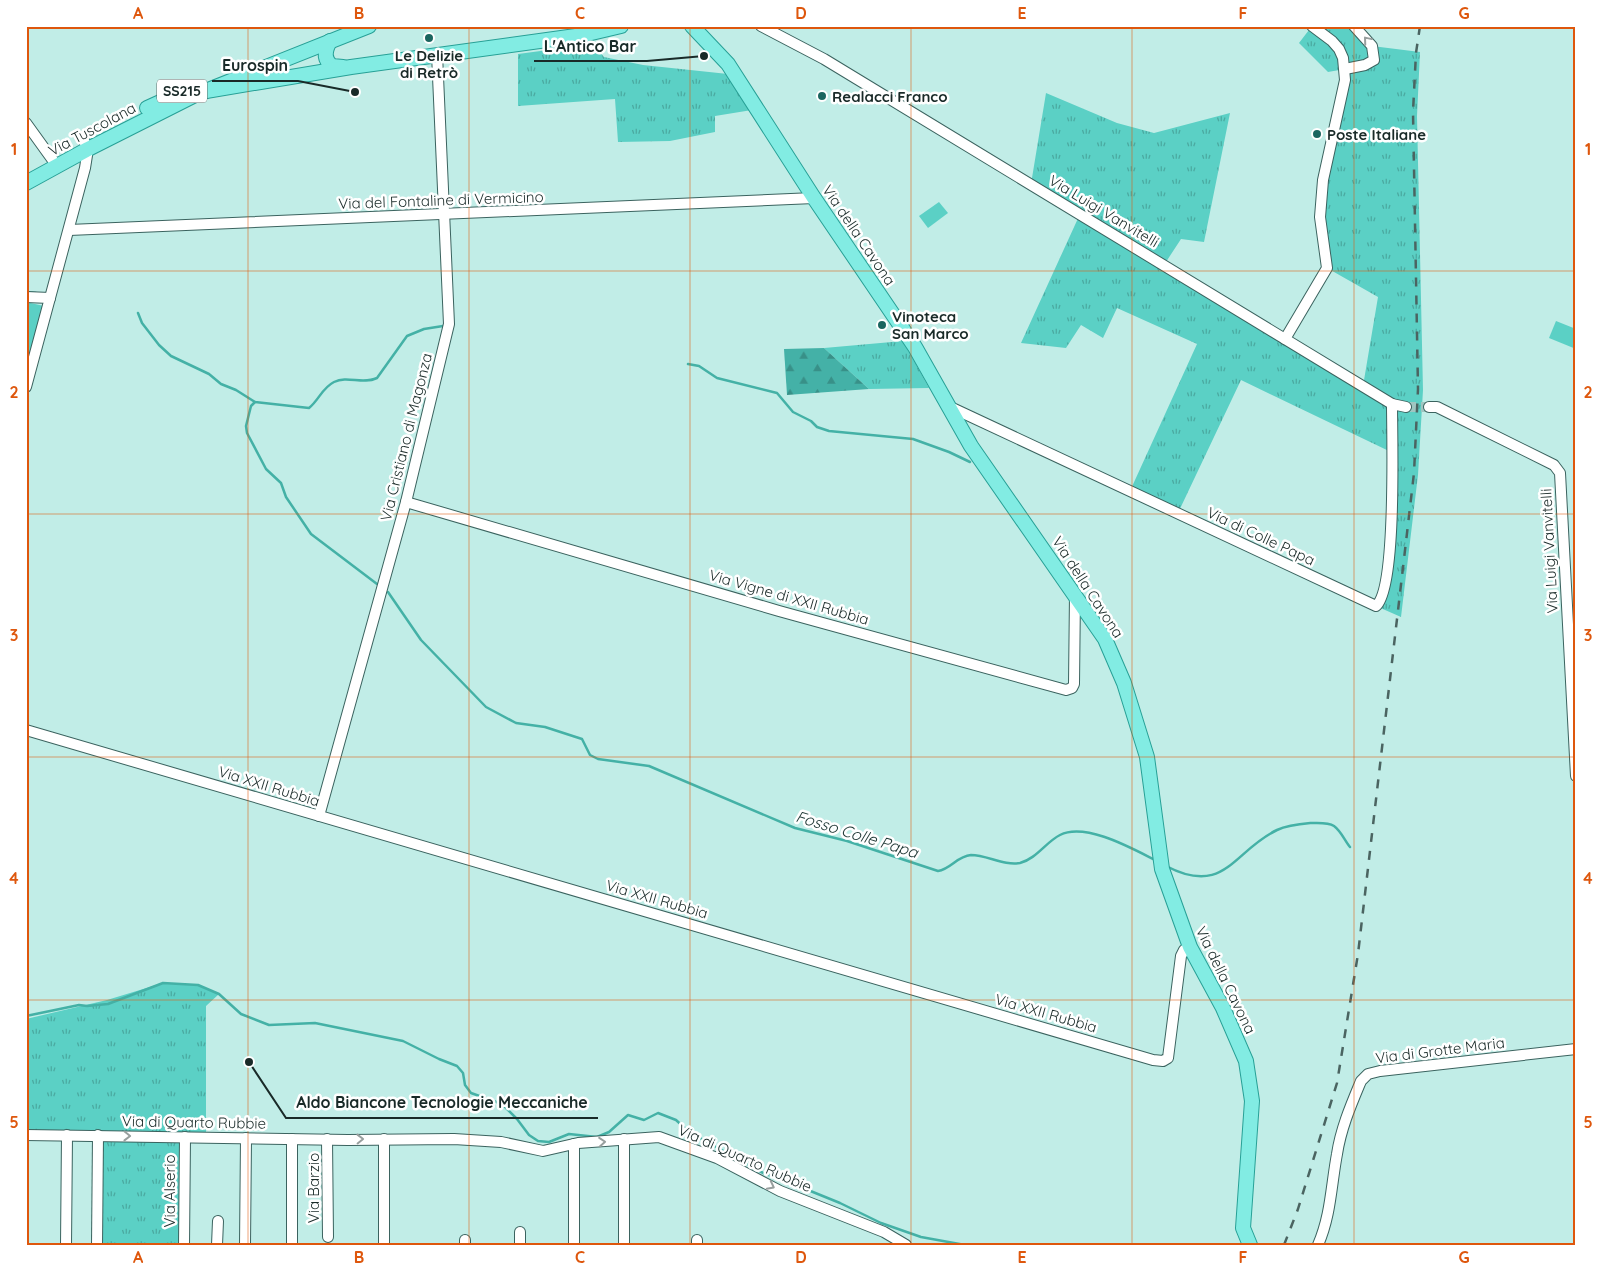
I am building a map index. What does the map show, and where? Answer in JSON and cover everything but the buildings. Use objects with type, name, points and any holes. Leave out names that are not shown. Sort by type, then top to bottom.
[{"type":"main road","name":"Via Tuscolana","points":[[26,183],[55,162],[172,96],[345,26]]},
{"type":"main road","name":"Via Tuscolana","points":[[86,145],[206,91],[369,26]]},
{"type":"main road","points":[[583,35],[608,26]]},
{"type":"main road","points":[[206,91],[437,54],[583,35],[621,26]]},
{"type":"main road","name":"Via della Cavona","points":[[692,26],[728,64],[814,198],[914,347],[971,446],[1106,639],[1124,683],[1146,757],[1161,864],[1190,947],[1223,1008],[1246,1061],[1252,1101],[1243,1228],[1250,1245]]},
{"type":"main road","points":[[330,41],[325,52],[329,63],[335,66],[351,67]]},
{"type":"main road","name":"Via Tuscolana","points":[[26,172],[55,162]]},
{"type":"street","name":"Via Luigi Vanvitelli","points":[[761,26],[786,38],[1392,404],[1406,407]]},
{"type":"street","points":[[1284,339],[1327,268],[1320,217],[1323,180],[1345,80],[1345,68],[1339,49],[1332,40],[1312,26]]},
{"type":"street","points":[[1345,68],[1365,65],[1374,60],[1372,46],[1354,26]]},
{"type":"street","name":"Via Cristiano di Magonza","points":[[319,816],[406,502],[449,324],[437,54]]},
{"type":"street","points":[[26,123],[55,162]]},
{"type":"street","points":[[26,387],[69,230],[86,145]]},
{"type":"street","name":"Via del Fontaline di Vermicino","points":[[69,230],[814,198]]},
{"type":"street","points":[[26,297],[50,298]]},
{"type":"street","name":"Via di Colle Papa","points":[[948,406],[1376,606],[1381,599],[1389,568],[1392,404]]},
{"type":"street","name":"Via Luigi Vanvitelli","points":[[1429,407],[1438,407],[1554,465],[1559,471],[1576,776]]},
{"type":"street","name":"Via Vigne di XXII Rubbia","points":[[406,502],[779,611],[1066,690],[1070,690],[1074,684],[1075,594]]},
{"type":"street","name":"Via XXII Rubbia","points":[[26,730],[1153,1060],[1163,1061],[1168,1058],[1181,956],[1184,950],[1190,947]]},
{"type":"street","name":"Via di Grotte Maria","points":[[1318,1245],[1328,1216],[1342,1128],[1361,1081],[1366,1075],[1380,1071],[1576,1049]]},
{"type":"street","name":"Via di Quarto Rubbie","points":[[26,1135],[485,1140],[543,1151],[574,1144],[655,1137],[671,1140],[724,1161],[791,1196],[890,1234],[906,1245]]},
{"type":"street","points":[[66,1245],[67,1135]]},
{"type":"street","points":[[97,1245],[98,1135]]},
{"type":"street","name":"Via Alserio","points":[[184,1245],[185,1137]]},
{"type":"street","points":[[245,1245],[246,1138]]},
{"type":"street","points":[[292,1138],[292,1245]]},
{"type":"street","name":"Via Barzio","points":[[327,1139],[328,1237]]},
{"type":"street","points":[[384,1139],[384,1245]]},
{"type":"street","points":[[624,1139],[624,1245]]},
{"type":"street","points":[[574,1144],[574,1245]]},
{"type":"street","points":[[217,1245],[218,1221]]},
{"type":"street","points":[[520,1232],[520,1245]]},
{"type":"green space","points":[[1312,26],[1353,26],[1372,46],[1420,52],[1417,116],[1423,390],[1418,475],[1401,617],[1376,606],[1389,567],[1391,452],[1241,380],[1178,513],[1130,491],[1197,344],[1117,308],[1103,338],[1081,325],[1066,348],[1021,343],[1080,214],[1031,184],[1046,93],[1117,123],[1154,133],[1230,113],[1204,242],[1181,239],[1164,265],[1363,386],[1378,297],[1327,268],[1320,217],[1345,69],[1328,72],[1299,43]]},
{"type":"green space","points":[[593,44],[604,57],[643,65],[728,74],[752,110],[715,116],[715,132],[670,141],[618,142],[615,99],[518,106],[518,54]]},
{"type":"green space","points":[[939,202],[948,213],[928,228],[919,216]]},
{"type":"green space","points":[[26,302],[44,306],[26,371]]},
{"type":"green space","points":[[1556,321],[1576,329],[1576,349],[1549,338]]},
{"type":"green space","points":[[903,341],[929,388],[869,389],[824,348]]},
{"type":"green space","points":[[824,348],[869,389],[787,395],[784,349]]},
{"type":"green space","points":[[163,983],[198,985],[219,994],[206,1006],[206,1137],[185,1137],[184,1245],[97,1245],[98,1135],[26,1135],[26,1019],[107,1000]]},
{"type":"waterway","points":[[26,292],[36,293]]},
{"type":"waterway","points":[[138,313],[142,323],[159,345],[171,356],[209,374],[221,384],[236,390],[255,402],[309,408],[326,387],[334,382],[345,379],[366,381],[377,378],[407,336],[424,329],[443,326]]},
{"type":"waterway","points":[[688,364],[699,366],[717,378],[777,393],[793,412],[811,421],[817,427],[829,431],[913,439],[970,462]]},
{"type":"waterway","name":"Fosso Colle Papa","points":[[255,402],[251,406],[246,426],[247,433],[266,469],[281,483],[286,497],[311,534],[377,584]]},
{"type":"waterway","name":"Fosso Colle Papa","points":[[388,592],[421,640],[486,707],[516,723],[545,727],[582,739],[590,755],[598,759],[649,766],[795,828],[847,841],[938,871],[971,855],[1014,864],[1020,863],[1031,858],[1055,838],[1071,832],[1096,834],[1157,861]]},
{"type":"waterway","name":"Fosso Colle Papa","points":[[1166,866],[1186,874],[1202,876],[1215,874],[1227,868],[1262,839],[1277,830],[1303,824],[1326,823],[1332,825],[1339,831],[1350,847]]},
{"type":"waterway","points":[[26,1016],[79,1005],[108,1004],[163,983],[198,985],[219,994],[241,1014],[269,1025],[315,1023],[403,1041],[457,1066],[463,1073],[465,1085],[471,1093],[502,1104],[529,1135],[538,1141],[549,1142],[569,1134],[597,1137],[609,1132],[628,1115],[644,1120],[658,1113],[676,1120],[689,1132],[765,1174],[840,1203],[881,1223],[921,1237],[965,1245]]},
{"type":"waterway","points":[[1157,1245],[1162,1245]]},
{"type":"tunnel","points":[[1406,407],[1429,407]]},
{"type":"railway","points":[[1284,1245],[1298,1209],[1337,1083],[1358,954],[1414,473],[1418,389],[1413,112],[1416,53],[1420,26]]},
{"type":"place","name":"Le Delizie di Retrò","points":[[429,38]]},
{"type":"place","name":"L'Antico Bar","points":[[704,56]]},
{"type":"place","name":"Eurospin","points":[[355,92]]},
{"type":"place","name":"Realacci Franco","points":[[822,96]]},
{"type":"place","name":"Poste Italiane","points":[[1317,134]]},
{"type":"place","name":"Vinoteca San Marco","points":[[882,325]]},
{"type":"place","name":"Aldo Biancone Tecnologie Meccaniche","points":[[249,1062]]}]
